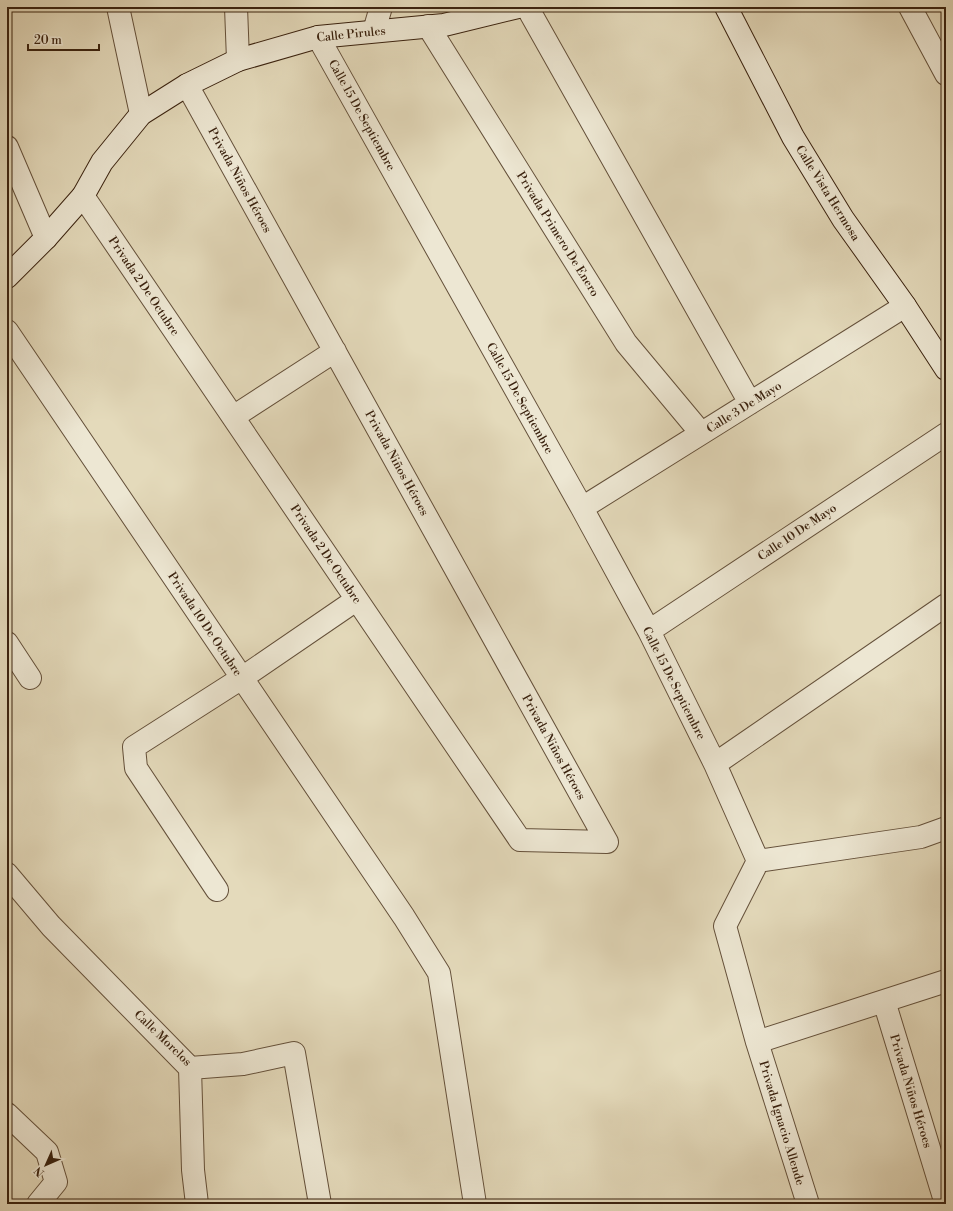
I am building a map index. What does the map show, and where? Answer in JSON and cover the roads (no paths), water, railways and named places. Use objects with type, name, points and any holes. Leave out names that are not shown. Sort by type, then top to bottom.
[{"type":"street","points":[[118,7],[141,114]]},
{"type":"street","points":[[7,277],[46,238],[83,196],[102,162],[141,114],[187,84],[238,60],[236,7]]},
{"type":"street","points":[[374,31],[381,7]]},
{"type":"street","name":"Calle Pirules","points":[[238,60],[318,37],[444,25],[518,7]]},
{"type":"street","points":[[527,7],[750,403]]},
{"type":"street","name":"Calle Vista Hermosa","points":[[726,7],[793,138],[843,219],[905,306],[946,369]]},
{"type":"street","points":[[910,7],[946,74]]},
{"type":"street","name":"Privada Primero De Enero","points":[[428,26],[626,343],[701,433]]},
{"type":"street","name":"Calle 15 De Septiembre","points":[[318,37],[582,508],[649,631],[714,764],[758,861]]},
{"type":"street","name":"Privada Niños Héroes","points":[[187,84],[607,842]]},
{"type":"street","points":[[7,147],[46,238]]},
{"type":"street","name":"Privada 2 De Octubre","points":[[83,196],[520,840],[607,842]]},
{"type":"street","name":"Calle 3 De Mayo","points":[[582,508],[905,306]]},
{"type":"street","name":"Privada 10 De Octubre","points":[[7,331],[404,917],[440,974],[475,1204]]},
{"type":"street","points":[[233,417],[335,351]]},
{"type":"street","name":"Calle 10 De Mayo","points":[[649,631],[946,434]]},
{"type":"street","points":[[217,890],[136,768],[134,747],[242,678],[356,600]]},
{"type":"street","points":[[714,764],[946,606]]},
{"type":"street","points":[[7,643],[30,678]]},
{"type":"street","points":[[758,861],[921,837],[946,828]]},
{"type":"street","name":"Privada Ignacio Allende","points":[[758,861],[725,926],[757,1042],[808,1204]]},
{"type":"street","name":"Calle Morelos","points":[[7,874],[51,926],[190,1068],[243,1064],[294,1053],[320,1204]]},
{"type":"street","points":[[757,1042],[946,981]]},
{"type":"street","name":"Privada Niños Héroes","points":[[884,1001],[946,1204]]},
{"type":"street","points":[[190,1068],[193,1170],[197,1204]]},
{"type":"street","points":[[7,1114],[47,1152],[56,1182],[38,1204]]}]
